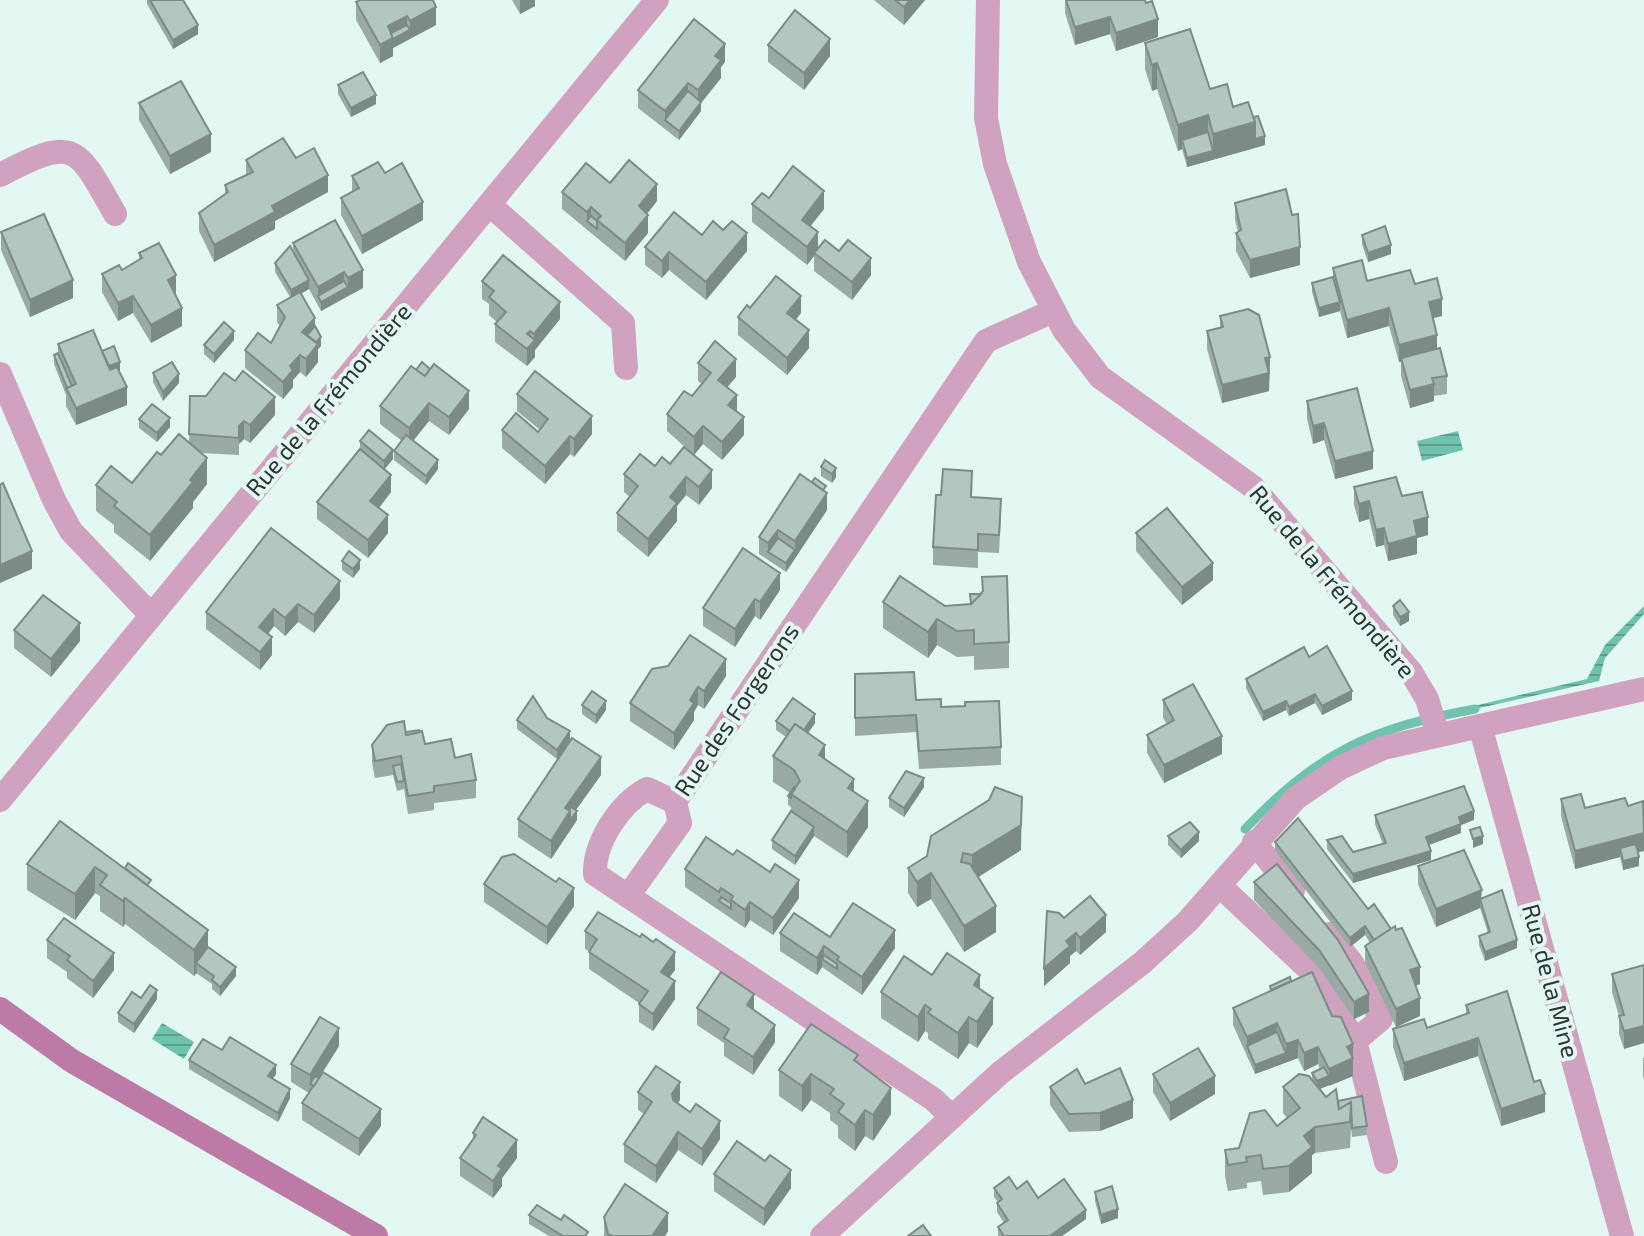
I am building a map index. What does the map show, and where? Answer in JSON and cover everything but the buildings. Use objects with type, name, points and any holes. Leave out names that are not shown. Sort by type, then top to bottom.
[{"type":"main road","points":[[0,1009],[72,1061],[376,1236]]},
{"type":"street","name":"Rue de la Frémondière","points":[[0,800],[657,0]]},
{"type":"street","name":"Rue de la Frémondière","points":[[988,0],[986,118],[995,164],[1029,262],[1053,311],[1081,356],[1100,377],[1253,487],[1411,672],[1434,720]]},
{"type":"street","points":[[0,175],[38,155],[58,150],[74,153],[87,164],[115,214]]},
{"type":"street","points":[[490,205],[623,323],[626,368]]},
{"type":"street","name":"Rue des Forgerons","points":[[628,896],[680,823],[675,802],[986,341],[1053,311]]},
{"type":"street","points":[[0,374],[54,500],[71,531],[150,614]]},
{"type":"street","points":[[822,1236],[1000,1073],[1142,963],[1220,886],[1254,842],[1296,798],[1340,768],[1434,720],[1480,726],[1644,689]]},
{"type":"street","name":"Rue de la Mine","points":[[1480,726],[1622,1236]]},
{"type":"street","points":[[675,802],[647,789],[635,795],[598,844],[595,874],[933,1099],[952,1117]]},
{"type":"street","points":[[1254,842],[1352,963],[1381,1019],[1355,1041]]},
{"type":"street","points":[[1220,886],[1315,975],[1355,1041],[1386,1162]]},
{"type":"shaded area","points":[[1458,431],[1463,450],[1422,461],[1417,441]]},
{"type":"shaded area","points":[[1644,606],[1644,614],[1605,658],[1599,681],[1475,709],[1474,706],[1587,679],[1605,645]]},
{"type":"shaded area","points":[[162,1023],[194,1042],[184,1059],[152,1039]]},
{"type":"waterway","points":[[1245,829],[1297,780],[1348,747],[1405,725],[1475,709]]}]
